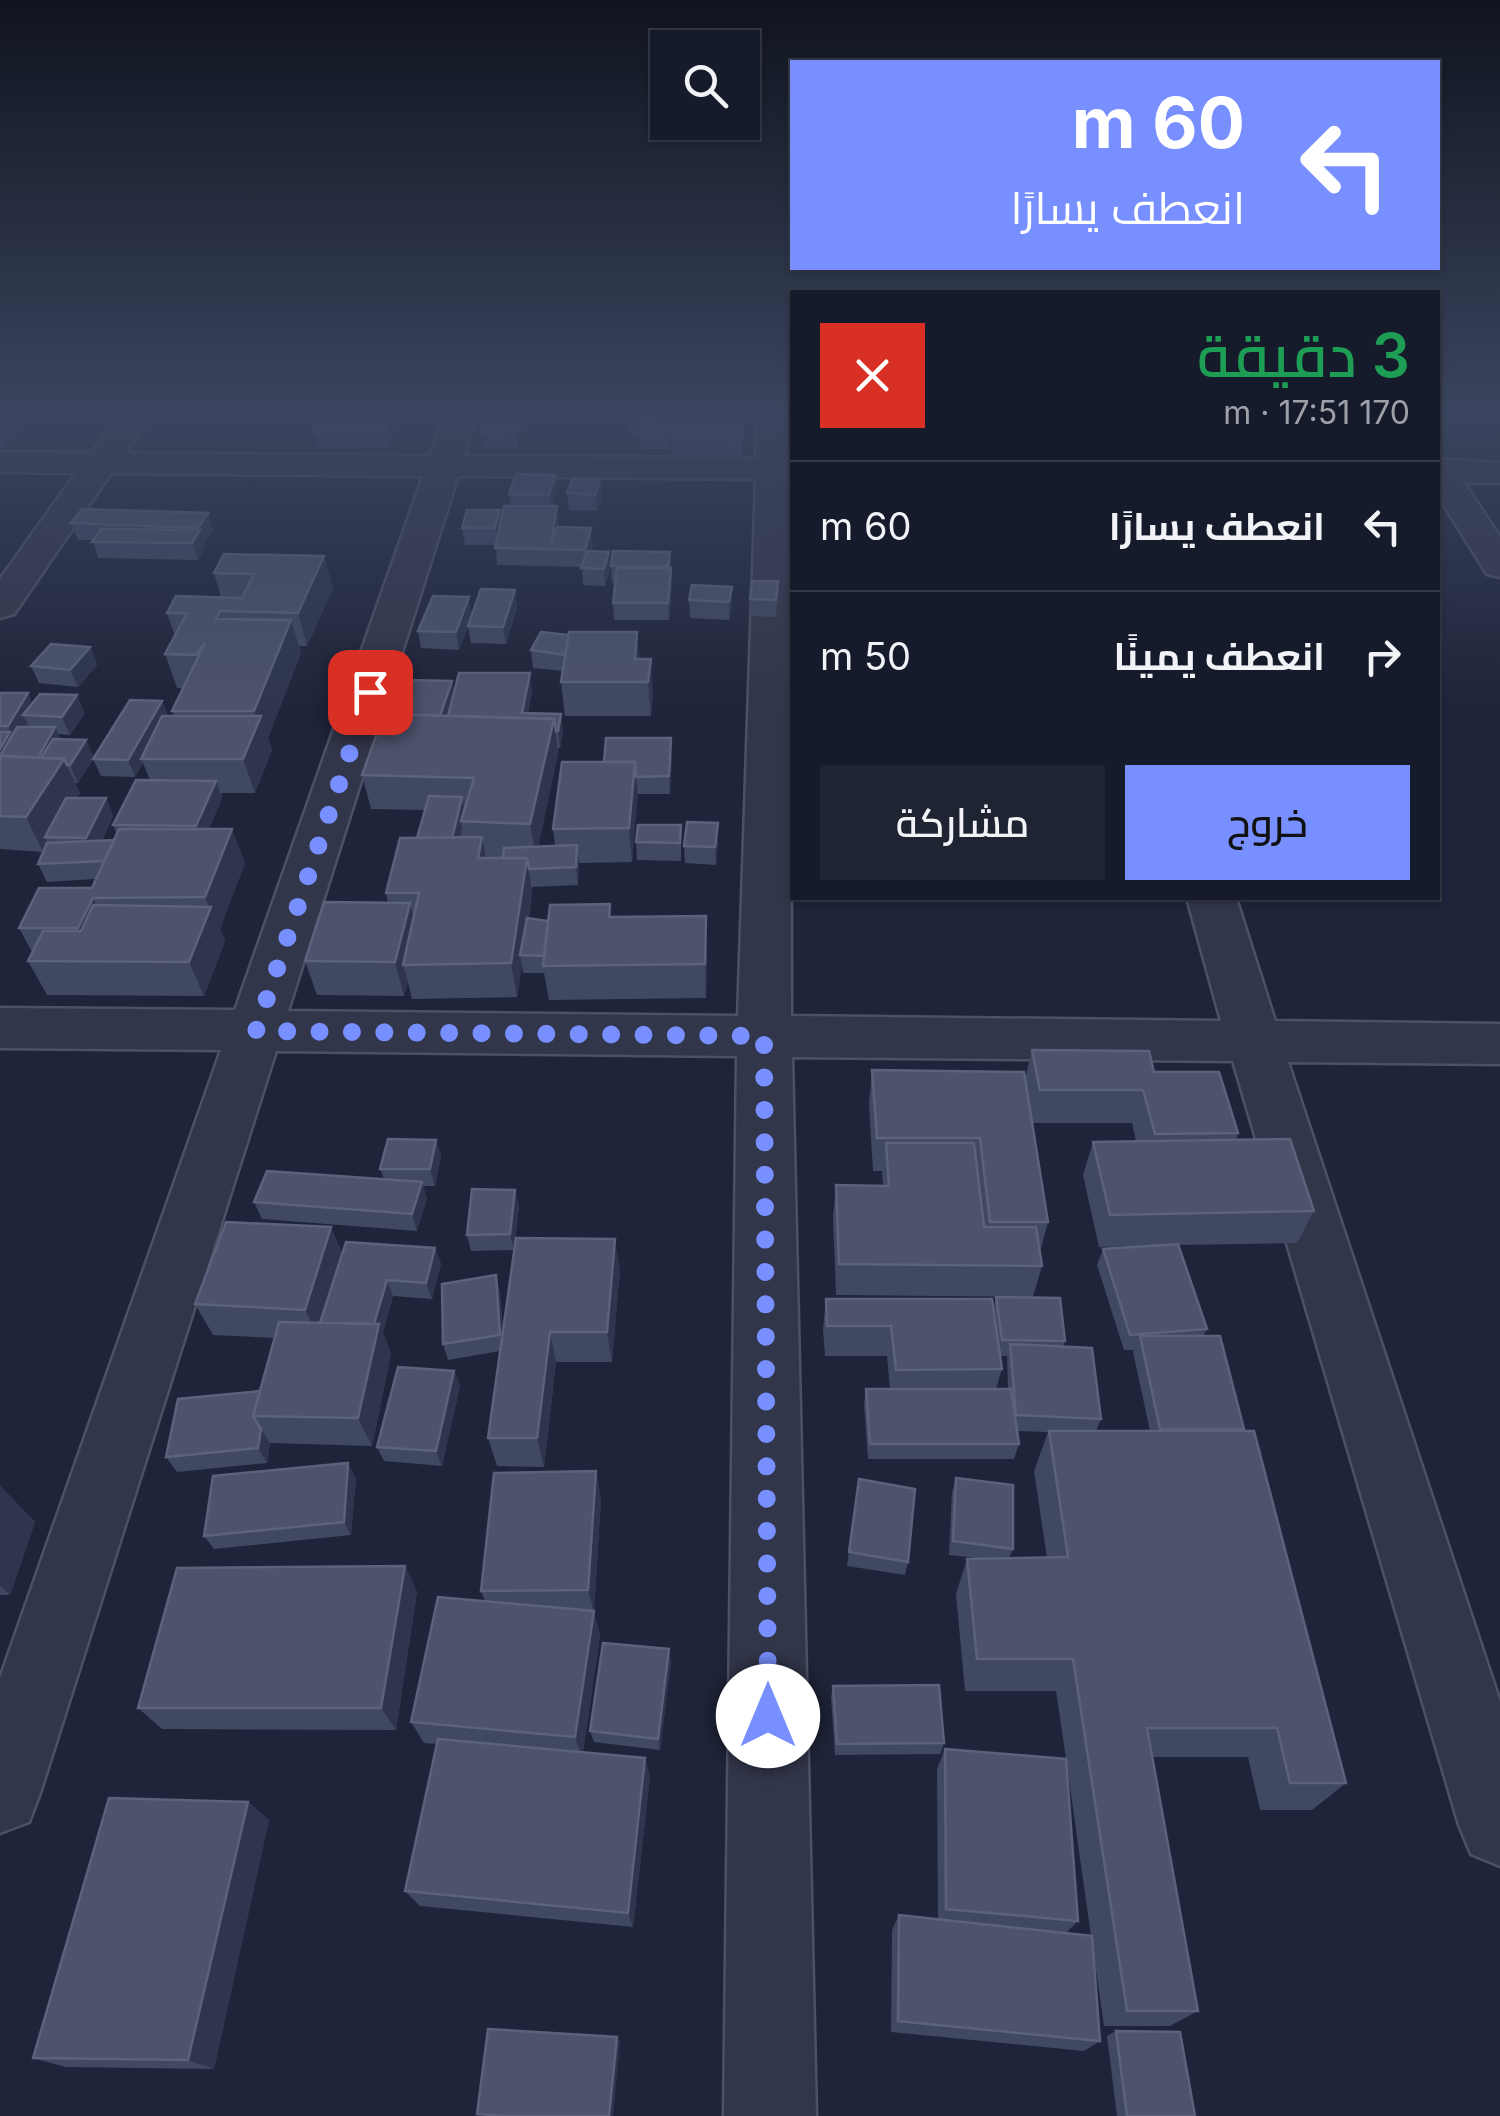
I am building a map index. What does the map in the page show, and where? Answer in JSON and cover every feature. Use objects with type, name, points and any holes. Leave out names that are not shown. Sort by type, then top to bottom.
[{"type":"street","points":[[0,606],[64,514]]},
{"type":"street","points":[[0,1794],[429,514]]},
{"type":"street","points":[[770,2116],[764,1036],[778,514]]},
{"type":"street","points":[[1466,514],[1500,566]]},
{"type":"street","points":[[1213,900],[1500,1825]]},
{"type":"street","points":[[0,1028],[1500,1044]]},
{"type":"building","points":[[78,514],[208,514],[198,528],[71,523]]},
{"type":"building","points":[[466,514],[499,514],[495,528],[462,528]]},
{"type":"building","points":[[502,514],[556,514],[551,543],[557,527],[591,528],[585,550],[495,548]]},
{"type":"building","points":[[101,529],[200,530],[192,543],[92,542]]},
{"type":"building","points":[[587,551],[609,552],[604,569],[581,568]]},
{"type":"building","points":[[613,551],[670,552],[668,566],[611,566]]},
{"type":"building","points":[[224,554],[324,556],[298,613],[220,611],[216,619],[291,620],[254,711],[172,711],[205,643],[196,655],[165,654],[187,613],[167,613],[176,596],[242,598],[254,574],[214,573]]},
{"type":"building","points":[[617,568],[671,568],[668,603],[613,603]]},
{"type":"building","points":[[752,581],[778,581],[776,600],[750,599]]},
{"type":"building","points":[[692,585],[732,587],[729,602],[689,600]]},
{"type":"building","points":[[481,589],[515,590],[503,627],[468,626]]},
{"type":"building","points":[[433,596],[469,597],[456,632],[418,631]]},
{"type":"building","points":[[541,632],[569,635],[566,655],[531,650]]},
{"type":"building","points":[[569,632],[637,632],[635,659],[651,659],[648,682],[561,682]]},
{"type":"building","points":[[51,644],[90,647],[70,670],[31,666]]},
{"type":"building","points":[[459,673],[530,673],[522,713],[561,714],[558,731],[554,719],[448,716]]},
{"type":"building","points":[[406,680],[452,681],[440,716],[394,714]]},
{"type":"building","points":[[0,693],[28,693],[8,726],[0,726]]},
{"type":"building","points":[[40,694],[77,695],[62,717],[23,715]]},
{"type":"building","points":[[130,700],[162,701],[128,760],[93,759]]},
{"type":"building","points":[[384,714],[554,719],[530,824],[461,821],[474,778],[362,775]]},
{"type":"building","points":[[162,716],[261,716],[243,759],[141,759]]},
{"type":"building","points":[[17,727],[55,727],[38,758],[0,756]]},
{"type":"building","points":[[0,732],[10,732],[0,749]]},
{"type":"building","points":[[606,738],[671,738],[669,776],[636,777],[635,762],[604,762]]},
{"type":"building","points":[[53,739],[86,740],[67,765],[64,759],[41,758]]},
{"type":"building","points":[[0,756],[64,759],[26,817],[0,816]]},
{"type":"building","points":[[562,762],[635,762],[629,828],[553,829]]},
{"type":"building","points":[[136,780],[216,781],[196,826],[113,825]]},
{"type":"building","points":[[429,796],[462,797],[452,838],[417,838]]},
{"type":"building","points":[[66,798],[106,798],[86,838],[45,837]]},
{"type":"building","points":[[687,822],[718,823],[715,847],[684,846]]},
{"type":"building","points":[[638,825],[681,825],[680,843],[636,842]]},
{"type":"building","points":[[119,829],[232,829],[205,897],[93,898],[78,928],[19,928],[39,888],[92,888]]},
{"type":"building","points":[[482,837],[478,858],[527,858],[511,963],[403,965],[419,893],[386,893],[400,838]]},
{"type":"building","points":[[114,840],[104,861],[38,864],[47,843]]},
{"type":"building","points":[[577,845],[576,867],[529,869],[527,858],[503,858],[504,848]]},
{"type":"building","points":[[324,902],[410,903],[395,962],[305,961]]},
{"type":"building","points":[[610,904],[609,917],[706,916],[705,964],[543,966],[550,905]]},
{"type":"building","points":[[93,905],[211,907],[189,962],[28,961],[43,931],[81,931]]},
{"type":"building","points":[[527,918],[548,921],[544,956],[520,955]]},
{"type":"building","points":[[1032,1050],[1149,1051],[1154,1072],[1219,1072],[1238,1133],[1155,1134],[1143,1090],[1040,1090]]},
{"type":"building","points":[[872,1070],[1024,1072],[1048,1222],[990,1222],[980,1138],[877,1138]]},
{"type":"building","points":[[388,1139],[436,1140],[430,1169],[380,1169]]},
{"type":"building","points":[[1290,1139],[1314,1211],[1110,1215],[1093,1142]]},
{"type":"building","points":[[886,1143],[974,1143],[984,1227],[1036,1227],[1042,1266],[839,1264],[836,1185],[889,1186]]},
{"type":"building","points":[[267,1171],[422,1182],[412,1214],[254,1202]]},
{"type":"building","points":[[472,1189],[515,1190],[510,1234],[467,1235]]},
{"type":"building","points":[[226,1222],[331,1227],[305,1310],[195,1304]]},
{"type":"building","points":[[516,1238],[615,1239],[607,1332],[550,1332],[537,1438],[488,1438]]},
{"type":"building","points":[[346,1242],[435,1248],[426,1283],[387,1280],[374,1324],[320,1323]]},
{"type":"building","points":[[1178,1244],[1207,1329],[1130,1335],[1103,1249]]},
{"type":"building","points":[[496,1275],[500,1335],[443,1344],[442,1284]]},
{"type":"building","points":[[996,1297],[1060,1298],[1065,1341],[1002,1340]]},
{"type":"building","points":[[826,1299],[992,1299],[1002,1369],[896,1370],[891,1326],[827,1326]]},
{"type":"building","points":[[279,1322],[379,1324],[358,1418],[253,1416]]},
{"type":"building","points":[[1140,1336],[1220,1336],[1244,1429],[1160,1429]]},
{"type":"building","points":[[1010,1344],[1092,1348],[1101,1419],[1016,1415]]},
{"type":"building","points":[[398,1367],[454,1371],[436,1451],[377,1447]]},
{"type":"building","points":[[866,1389],[1011,1389],[1019,1444],[870,1444]]},
{"type":"building","points":[[260,1391],[253,1416],[261,1429],[258,1448],[166,1457],[178,1399]]},
{"type":"building","points":[[1049,1431],[1254,1431],[1346,1783],[1290,1783],[1277,1728],[1147,1728],[1198,2011],[1127,2011],[1073,1659],[977,1659],[967,1559],[1068,1557]]},
{"type":"building","points":[[348,1463],[344,1522],[204,1536],[213,1476]]},
{"type":"building","points":[[596,1471],[588,1590],[481,1591],[494,1473]]},
{"type":"building","points":[[956,1478],[1013,1485],[1013,1549],[953,1541]]},
{"type":"building","points":[[859,1479],[915,1489],[908,1562],[849,1552]]},
{"type":"building","points":[[405,1566],[381,1708],[138,1708],[177,1568]]},
{"type":"building","points":[[438,1597],[594,1611],[575,1737],[411,1722]]},
{"type":"building","points":[[603,1643],[669,1649],[658,1739],[590,1731]]},
{"type":"building","points":[[939,1685],[944,1743],[837,1744],[833,1686]]},
{"type":"building","points":[[438,1739],[645,1758],[628,1913],[405,1891]]},
{"type":"building","points":[[945,1749],[1066,1759],[1078,1921],[946,1909]]},
{"type":"building","points":[[109,1798],[248,1802],[188,2060],[33,2058]]},
{"type":"building","points":[[899,1915],[1092,1936],[1100,2041],[898,2021]]},
{"type":"building","points":[[488,2029],[617,2037],[609,2116],[477,2114]]},
{"type":"building","points":[[1116,2031],[1180,2032],[1195,2116],[1127,2116]]},
{"type":"route","points":[[370,692],[256,1031],[764,1036],[768,1716]]}]
